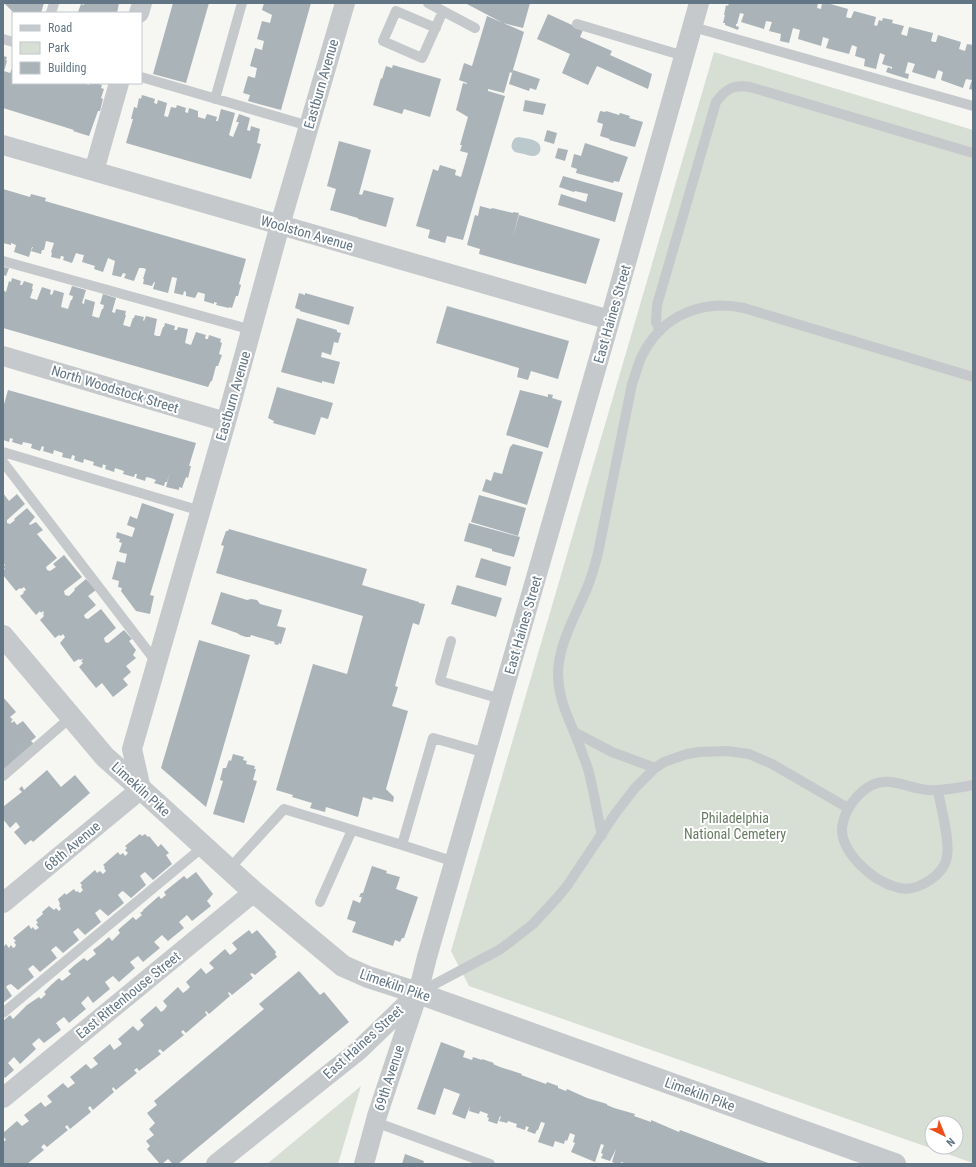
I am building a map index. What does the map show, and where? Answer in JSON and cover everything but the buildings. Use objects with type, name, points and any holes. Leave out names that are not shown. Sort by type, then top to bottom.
[{"type":"street","name":"Eastburn Avenue","points":[[141,789],[132,749],[201,511],[280,225],[345,3]]},
{"type":"street","name":"East Haines Street","points":[[216,1164],[358,1051],[418,993],[699,3]]},
{"type":"street","points":[[94,171],[119,84]]},
{"type":"street","name":"Woolston Avenue","points":[[3,145],[610,320]]},
{"type":"street","name":"North Woodstock Street","points":[[3,356],[226,422]]},
{"type":"street","name":"Limekiln Pike","points":[[3,636],[105,757],[254,892],[343,966],[368,977],[418,993],[895,1164]]},
{"type":"street","name":"68th Avenue","points":[[3,903],[141,789]]},
{"type":"street","name":"East Rittenhouse Street","points":[[3,1098],[254,892]]},
{"type":"street","name":"69th Avenue","points":[[364,1164],[375,1122],[418,993]]},
{"type":"lane","points":[[215,99],[242,3]]},
{"type":"lane","points":[[428,3],[475,28]]},
{"type":"lane","points":[[436,28],[396,11],[383,42],[422,58],[436,28],[443,11]]},
{"type":"lane","points":[[577,24],[684,56]]},
{"type":"lane","points":[[693,27],[973,106]]},
{"type":"lane","points":[[142,77],[309,126]]},
{"type":"lane","points":[[660,331],[656,322],[657,305],[716,102],[728,90],[735,86],[750,87],[973,153]]},
{"type":"lane","points":[[3,261],[252,330]]},
{"type":"lane","points":[[602,835],[594,790],[558,689],[558,663],[561,650],[588,586],[596,560],[634,377],[644,352],[660,331],[669,323],[694,310],[707,306],[732,306],[744,308],[973,377]]},
{"type":"lane","points":[[3,452],[201,511]]},
{"type":"lane","points":[[3,462],[157,663]]},
{"type":"lane","points":[[452,642],[440,681],[501,699]]},
{"type":"lane","points":[[3,776],[72,717]]},
{"type":"lane","points":[[574,732],[612,752],[655,768]]},
{"type":"lane","points":[[402,845],[433,738],[486,753]]},
{"type":"lane","points":[[418,993],[499,950],[533,924],[567,886],[628,797],[655,768],[664,762],[693,753],[727,751],[754,756],[772,764],[848,808]]},
{"type":"lane","points":[[938,791],[948,848],[947,858],[943,867],[934,877],[923,885],[910,888],[897,888],[886,884],[860,865],[852,855],[844,840],[842,828],[844,817],[848,808],[855,798],[862,792],[872,785],[881,782],[895,782],[926,790],[938,791],[973,785]]},
{"type":"lane","points":[[229,869],[284,809],[455,862]]},
{"type":"lane","points":[[320,902],[352,830]]},
{"type":"lane","points":[[3,1013],[204,846]]},
{"type":"lane","points":[[375,1122],[490,1164]]},
{"type":"green space","name":"Philadelphia National Cemetery","points":[[714,52],[973,130],[973,1163],[950,1155],[964,1155],[964,1115],[924,1115],[924,1146],[469,986],[451,951]]},
{"type":"green space","points":[[361,1086],[338,1164],[267,1164]]},
{"type":"shaded area","points":[[519,137],[531,139],[537,142],[540,146],[539,153],[536,156],[533,156],[515,152],[512,149],[512,143],[515,138]]}]
